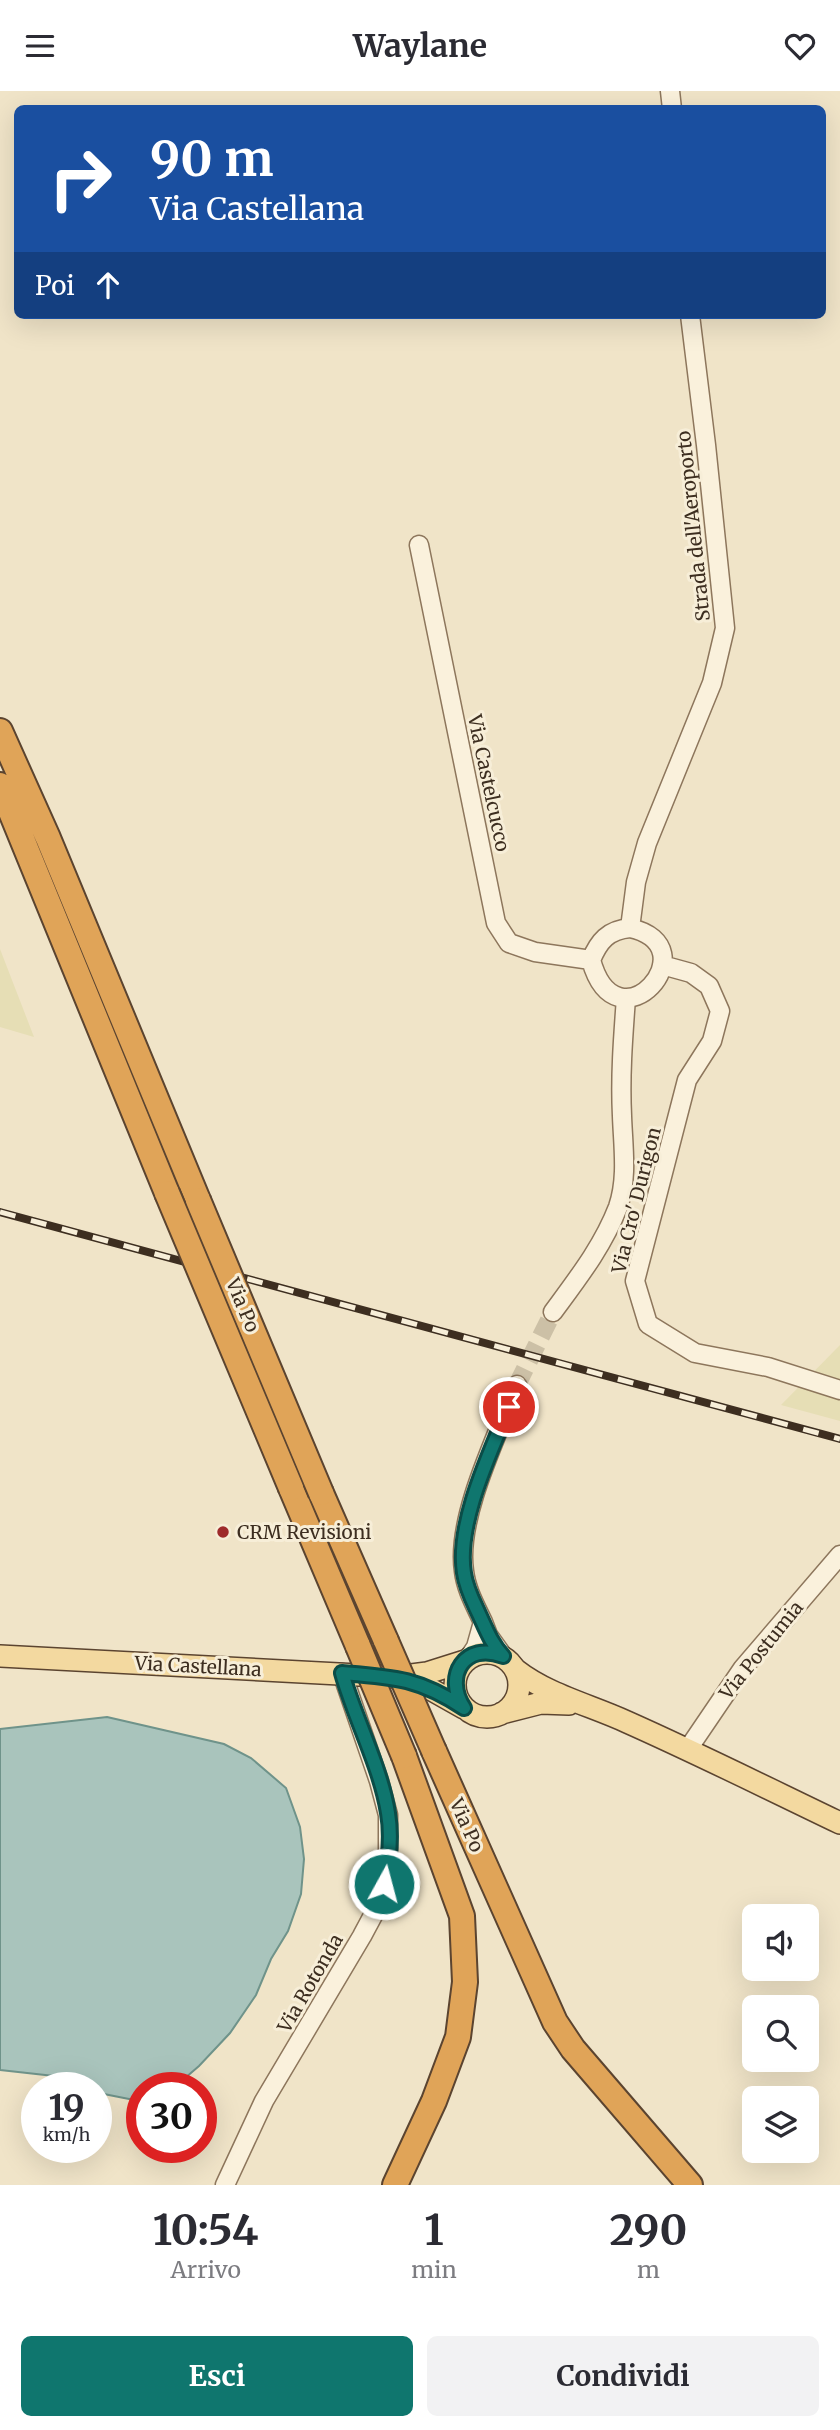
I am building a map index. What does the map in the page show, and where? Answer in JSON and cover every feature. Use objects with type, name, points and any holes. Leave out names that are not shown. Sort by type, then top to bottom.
[{"type":"highway","name":"Via Po","points":[[0,731],[53,851],[321,1493],[555,2022],[573,2049],[690,2185]]},
{"type":"highway","name":"Via Po","points":[[0,785],[167,1193],[404,1756],[462,1916],[465,1982],[458,2037],[434,2101],[395,2185]]},
{"type":"main road","points":[[396,1677],[427,1673],[484,1652],[509,1663],[531,1682],[688,1749],[840,1823]]},
{"type":"main road","name":"Via Castellana","points":[[0,1655],[396,1677]]},
{"type":"main road","points":[[464,1708],[454,1690],[454,1679],[458,1669],[468,1658]]},
{"type":"main road","points":[[502,1713],[516,1699],[519,1689],[509,1663]]},
{"type":"main road","points":[[396,1677],[425,1686],[472,1714],[482,1717],[541,1703],[592,1706]]},
{"type":"street","name":"Strada dell'Aeroporto","points":[[629,928],[636,882],[647,843],[712,683],[725,628],[690,319]]},
{"type":"street","name":"Via Castelcucco","points":[[419,545],[496,923],[509,943],[535,952],[591,960]]},
{"type":"street","points":[[629,928],[650,936],[657,944],[662,965],[660,977],[653,987],[643,994],[625,998],[609,992],[600,984],[591,960],[601,941],[609,934],[629,928]]},
{"type":"street","name":"Via Cro' Durigon","points":[[662,965],[691,973],[709,986],[720,1011],[712,1041],[687,1080],[635,1281],[648,1324],[695,1353],[768,1367],[840,1390]]},
{"type":"street","points":[[553,1312],[593,1259],[619,1205],[625,1161],[622,1043],[625,998]]},
{"type":"street","points":[[509,1663],[488,1635],[468,1589],[463,1558],[466,1525],[517,1385]]},
{"type":"street","name":"Via Postumia","points":[[688,1749],[743,1668],[840,1555]]},
{"type":"street","points":[[468,1658],[483,1622]]},
{"type":"street","name":"Via Rotonda","points":[[225,2185],[264,2101],[378,1906],[388,1868],[388,1815],[342,1673]]},
{"type":"shaded area","points":[[0,949],[34,1037],[0,1027]]},
{"type":"shaded area","points":[[840,1345],[840,1421],[781,1405]]},
{"type":"water","points":[[107,1717],[224,1744],[251,1758],[286,1788],[300,1827],[304,1859],[301,1894],[288,1931],[271,1959],[256,1995],[230,2033],[192,2072],[126,2072],[126,2098],[112,2096],[112,2072],[0,2070],[0,1729]]},
{"type":"tunnel","points":[[517,1385],[553,1312]]},
{"type":"railway","points":[[0,1212],[840,1439]]},
{"type":"place","name":"CRM Revisioni","points":[[223,1532]]},
{"type":"route","points":[[384,1884],[388,1868],[388,1815],[342,1673],[396,1677],[425,1686],[464,1708],[454,1690],[458,1669],[470,1656],[477,1653],[503,1656],[488,1635],[468,1589],[464,1573],[463,1545],[466,1525],[509,1407]]}]
